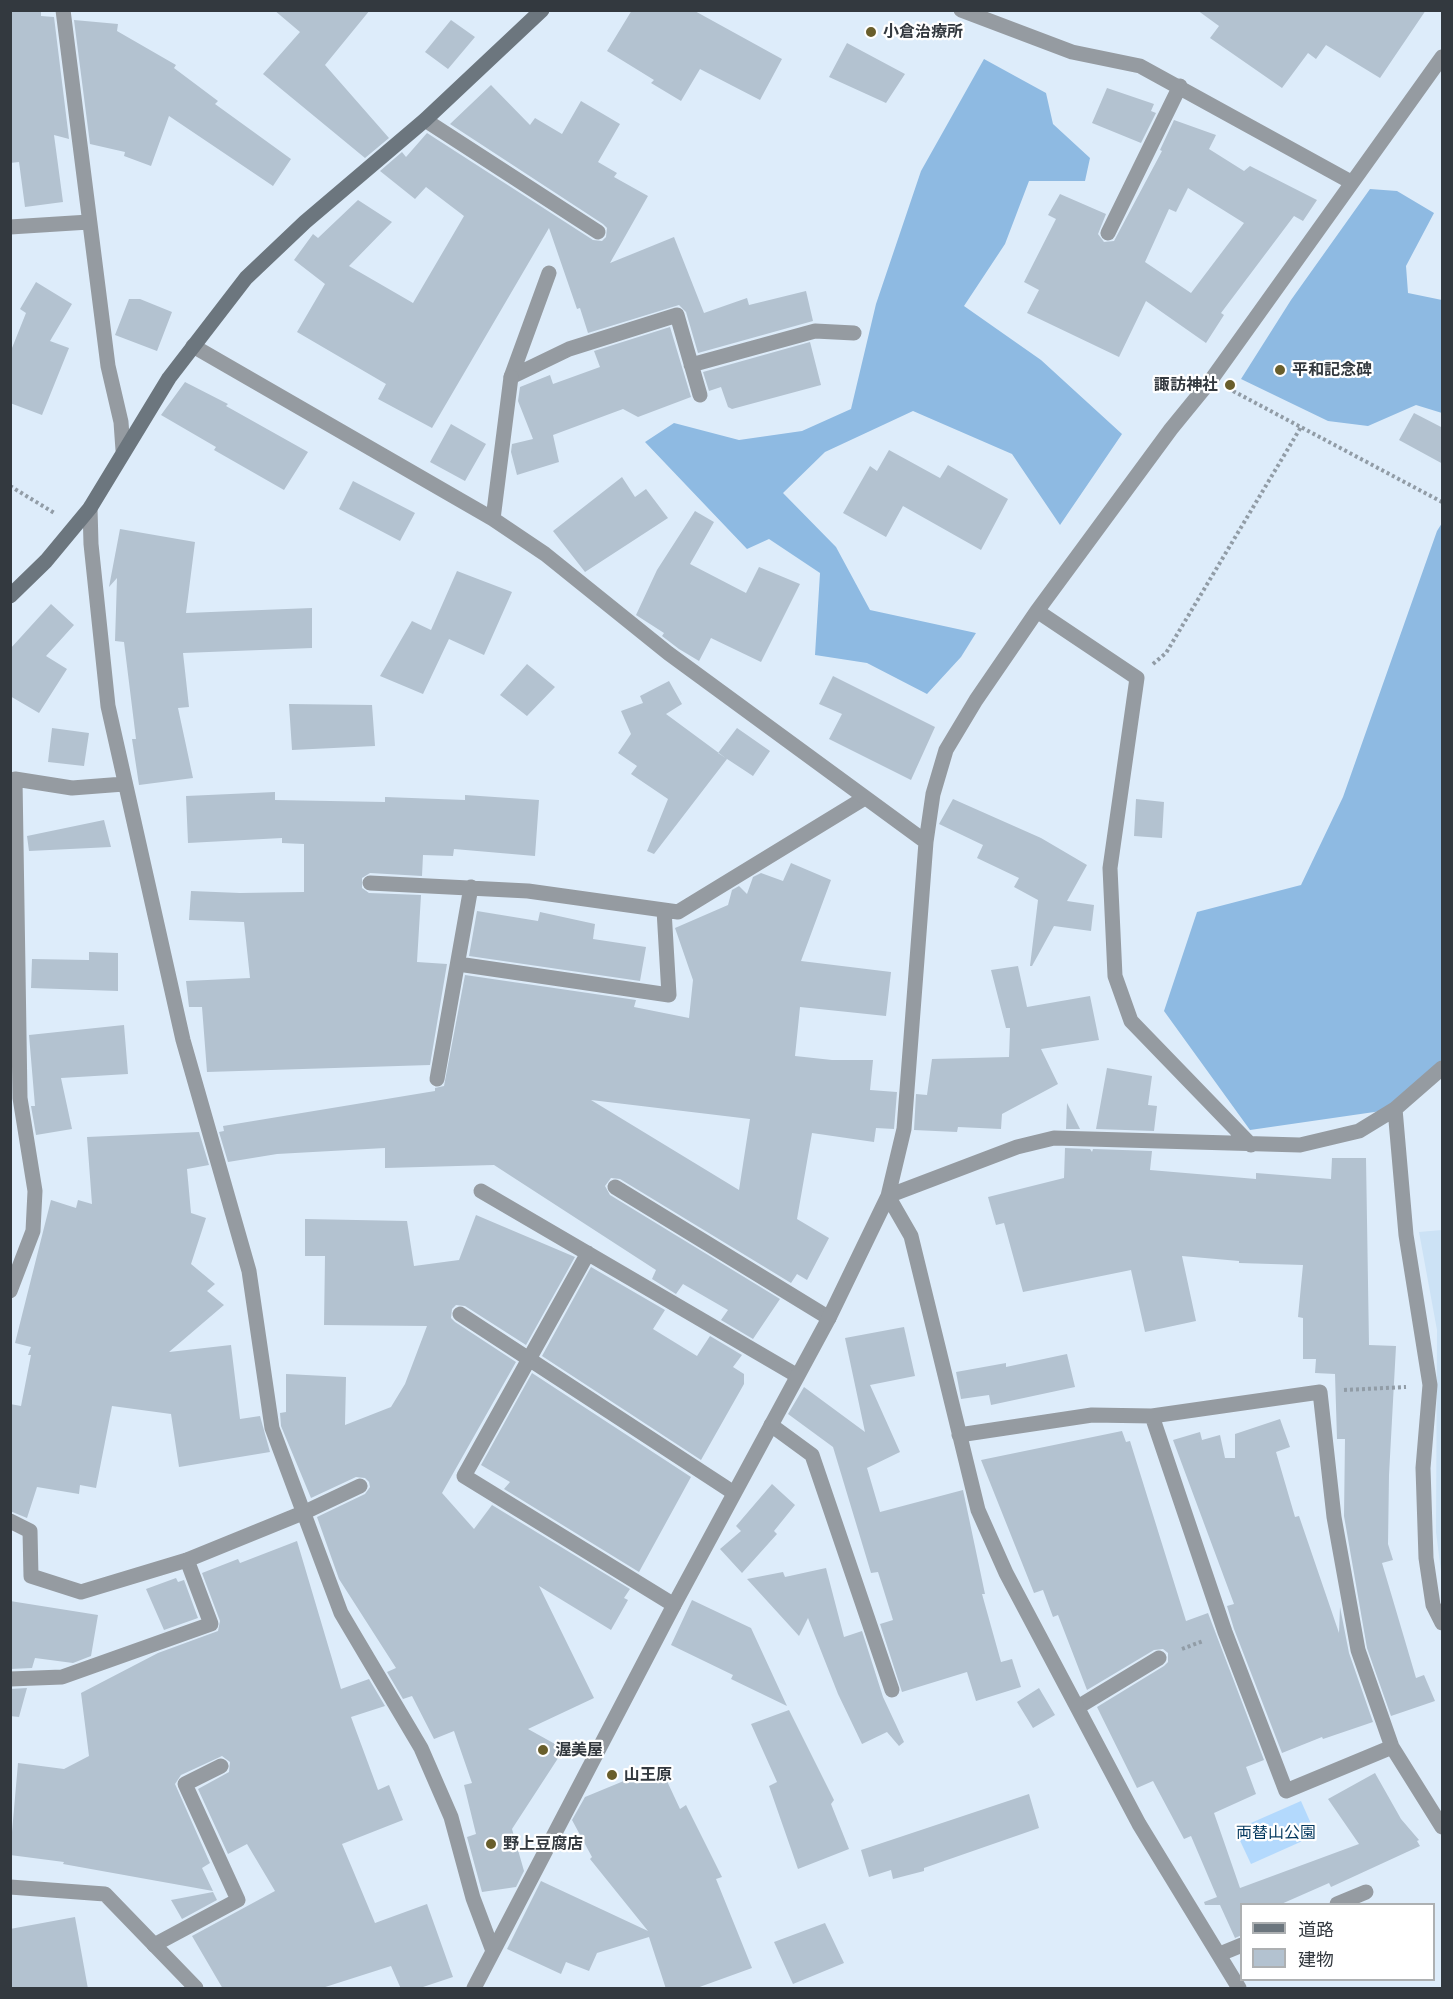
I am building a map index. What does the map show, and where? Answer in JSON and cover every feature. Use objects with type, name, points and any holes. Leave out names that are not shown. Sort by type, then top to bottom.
[{"type":"street","points":[[63,10],[108,366],[121,422],[123,450]]},
{"type":"street","points":[[10,596],[90,508],[123,450],[193,346],[246,278],[306,222],[425,120],[542,10]]},
{"type":"street","points":[[961,10],[1072,52],[1140,66],[1351,182]]},
{"type":"street","points":[[474,1989],[484,1981],[493,1951],[796,1375],[829,1318],[888,1196],[904,1129],[926,842],[933,794],[946,750],[976,700],[1037,610],[1171,429],[1211,380],[1351,182],[1443,57]]},
{"type":"street","points":[[1108,233],[1180,86]]},
{"type":"street","points":[[425,120],[598,231]]},
{"type":"street","points":[[10,227],[89,222]]},
{"type":"street","points":[[493,519],[512,377],[549,273]]},
{"type":"street","points":[[512,377],[569,349],[677,315],[700,395]]},
{"type":"street","points":[[691,365],[815,331],[854,333]]},
{"type":"street","points":[[193,346],[493,519],[545,554],[668,653],[863,799],[926,842]]},
{"type":"street","points":[[90,508],[91,544],[108,706],[183,1040],[249,1271],[272,1428],[341,1613],[421,1748],[447,1807],[473,1898],[493,1951]]},
{"type":"street","points":[[1037,610],[1137,678],[1110,868],[1115,975],[1131,1021],[1251,1145]]},
{"type":"street","points":[[11,1289],[33,1231],[35,1191],[20,1098],[15,779],[72,789],[124,784]]},
{"type":"street","points":[[370,883],[528,891],[678,912],[863,799]]},
{"type":"street","points":[[437,1079],[471,887]]},
{"type":"street","points":[[458,964],[669,995],[664,910]]},
{"type":"street","points":[[888,1196],[1017,1147],[1054,1138],[1300,1145],[1359,1131],[1395,1109],[1443,1068]]},
{"type":"street","points":[[1395,1109],[1406,1235],[1430,1385],[1423,1468],[1426,1558],[1433,1605],[1443,1623]]},
{"type":"street","points":[[615,1187],[829,1318]]},
{"type":"street","points":[[482,1191],[796,1375]]},
{"type":"street","points":[[888,1196],[911,1236],[959,1435],[983,1521],[1006,1573],[1139,1824],[1220,1954],[1239,1989]]},
{"type":"street","points":[[588,1253],[464,1476],[674,1605]]},
{"type":"street","points":[[460,1314],[734,1493]]},
{"type":"street","points":[[959,1435],[1092,1415],[1152,1416],[1320,1392],[1334,1517],[1358,1650],[1392,1747],[1443,1827]]},
{"type":"street","points":[[1152,1416],[1225,1632],[1286,1791],[1392,1747]]},
{"type":"street","points":[[771,1425],[812,1455],[892,1690]]},
{"type":"street","points":[[10,1521],[30,1531],[31,1576],[81,1592],[187,1560],[305,1512],[360,1486]]},
{"type":"street","points":[[10,1679],[62,1677],[211,1624],[187,1560]]},
{"type":"street","points":[[1078,1707],[1159,1658]]},
{"type":"street","points":[[154,1945],[238,1900],[185,1784],[221,1766]]},
{"type":"street","points":[[10,1887],[105,1894],[196,1989]]},
{"type":"street","points":[[1341,1903],[1366,1892]]},
{"type":"street","points":[[1220,1954],[1240,1946]]},
{"type":"path","points":[[1211,380],[1443,502]]},
{"type":"path","points":[[1137,678],[1166,653],[1301,427]]},
{"type":"path","points":[[10,486],[76,526]]},
{"type":"path","points":[[1320,1392],[1430,1385]]},
{"type":"path","points":[[1159,1658],[1225,1632]]},
{"type":"shaded area","points":[[984,59],[1046,93],[1053,124],[1090,158],[1085,181],[1029,181],[1005,244],[964,306],[1041,360],[1122,434],[1060,525],[1012,454],[913,411],[825,452],[783,493],[836,547],[870,610],[976,633],[961,657],[927,694],[867,663],[815,655],[820,573],[769,539],[747,549],[645,442],[674,423],[739,440],[802,431],[851,409],[876,304],[921,171]]},
{"type":"shaded area","points":[[1370,189],[1397,191],[1434,213],[1406,266],[1408,293],[1442,300],[1442,413],[1416,405],[1368,426],[1328,421],[1241,379],[1291,300]]},
{"type":"shaded area","points":[[1442,523],[1442,1062],[1395,1109],[1250,1130],[1164,1011],[1197,912],[1301,885],[1343,797],[1437,531]]},
{"type":"shaded area","points":[[1442,1230],[1442,1579],[1436,1532],[1437,1330],[1419,1232]]},
{"type":"green space","name":"両替山公園","points":[[1301,1801],[1316,1835],[1251,1864],[1235,1830]]},
{"type":"building","points":[[10,10],[41,10],[41,16],[54,17],[69,139],[54,135],[63,202],[25,207],[19,162],[10,163]]},
{"type":"building","points":[[274,10],[370,10],[325,65],[389,138],[365,158],[263,74],[300,32]]},
{"type":"building","points":[[632,10],[693,10],[782,59],[760,100],[700,69],[681,101],[651,83],[654,80],[607,51]]},
{"type":"building","points":[[1197,10],[1426,10],[1380,78],[1326,45],[1316,59],[1308,53],[1282,88],[1210,38],[1219,26]]},
{"type":"building","points":[[74,20],[118,24],[117,31],[176,65],[174,68],[218,101],[215,104],[291,159],[273,186],[169,116],[151,166],[124,156],[125,152],[90,144]]},
{"type":"building","points":[[451,20],[475,37],[448,69],[425,52]]},
{"type":"building","points":[[847,43],[905,74],[886,103],[829,77]]},
{"type":"building","points":[[491,85],[530,125],[535,118],[562,134],[581,101],[620,124],[598,162],[617,173],[614,177],[648,196],[610,263],[674,237],[704,313],[747,298],[749,305],[806,291],[813,321],[698,353],[686,312],[679,305],[588,333],[580,308],[577,309],[549,228],[432,428],[378,399],[386,384],[297,332],[325,284],[294,260],[313,234],[318,238],[358,200],[392,222],[349,266],[413,303],[464,216],[426,187],[415,199],[380,171],[402,152],[406,157],[427,133],[593,240],[602,241],[606,237],[607,228],[603,224],[450,124]]},
{"type":"building","points":[[1107,88],[1154,104],[1151,111],[1156,113],[1141,143],[1092,123]]},
{"type":"building","points":[[1174,120],[1216,135],[1209,149],[1244,171],[1250,166],[1317,200],[1303,221],[1294,216],[1221,313],[1224,315],[1206,343],[1146,301],[1119,357],[1027,313],[1039,290],[1024,282],[1056,219],[1048,215],[1060,194],[1106,214],[1098,234],[1104,242],[1114,241],[1162,151],[1160,150]],"holes":[[[1188,188],[1244,223],[1191,293],[1145,262],[1169,209],[1176,212]]]},
{"type":"building","points":[[36,282],[72,304],[50,341],[69,348],[42,415],[10,403],[10,353],[26,313],[20,309]]},
{"type":"building","points":[[129,299],[140,299],[172,312],[157,351],[115,335]]},
{"type":"building","points":[[670,327],[691,397],[638,417],[623,409],[553,435],[559,462],[517,475],[511,452],[512,444],[533,439],[518,401],[520,387],[550,375],[553,384],[600,367],[594,351]]},
{"type":"building","points":[[810,342],[821,385],[732,409],[728,407],[721,387],[709,391],[703,372]]},
{"type":"building","points":[[185,382],[228,404],[226,406],[308,452],[284,490],[214,450],[216,447],[161,415]]},
{"type":"building","points":[[1414,413],[1443,428],[1443,464],[1399,440]]},
{"type":"building","points":[[451,424],[486,444],[465,481],[430,462]]},
{"type":"building","points":[[889,450],[940,478],[948,465],[1008,499],[981,550],[903,506],[886,537],[843,513],[870,466],[877,471]]},
{"type":"building","points":[[622,477],[635,497],[646,489],[668,518],[585,572],[553,531]]},
{"type":"building","points":[[353,481],[415,513],[400,541],[339,509]]},
{"type":"building","points":[[695,511],[714,522],[690,564],[746,593],[759,567],[800,584],[761,662],[711,638],[699,661],[679,649],[662,636],[664,633],[636,615],[657,570]]},
{"type":"building","points":[[120,529],[195,542],[186,613],[312,608],[312,648],[183,653],[189,707],[178,708],[193,778],[139,785],[132,739],[136,739],[124,642],[115,641],[117,578],[109,587]]},
{"type":"building","points":[[457,571],[512,592],[484,655],[449,639],[423,694],[380,676],[412,621],[431,630]]},
{"type":"building","points":[[51,604],[74,625],[46,656],[67,669],[39,713],[10,696],[10,649]]},
{"type":"building","points":[[527,664],[555,687],[527,716],[500,695]]},
{"type":"building","points":[[833,676],[935,727],[911,780],[829,739],[842,714],[819,704]]},
{"type":"building","points":[[669,681],[682,704],[666,714],[727,759],[654,854],[647,851],[668,799],[631,774],[637,766],[618,753],[631,734],[621,711],[643,703],[640,696]]},
{"type":"building","points":[[289,704],[372,705],[375,746],[292,750]]},
{"type":"building","points":[[52,728],[89,733],[84,766],[48,762]]},
{"type":"building","points":[[737,728],[770,751],[753,776],[718,753]]},
{"type":"building","points":[[275,792],[275,800],[385,802],[385,797],[465,800],[465,795],[539,800],[535,856],[454,849],[453,856],[423,855],[422,876],[370,873],[362,878],[362,888],[369,893],[421,895],[417,962],[447,964],[430,1065],[207,1072],[202,1007],[189,1007],[186,981],[250,978],[244,922],[189,920],[191,891],[304,892],[304,844],[282,843],[282,838],[188,843],[186,796]]},
{"type":"building","points":[[953,799],[1041,838],[1087,865],[1067,901],[1094,905],[1091,931],[1054,926],[1030,966],[1038,900],[1014,887],[1019,878],[977,858],[983,845],[939,824]]},
{"type":"building","points":[[1136,799],[1164,802],[1162,838],[1134,836]]},
{"type":"building","points":[[104,820],[111,847],[29,851],[27,836]]},
{"type":"building","points":[[791,863],[831,880],[801,961],[891,972],[886,1016],[800,1007],[795,1056],[832,1060],[873,1060],[870,1090],[897,1092],[894,1129],[876,1128],[874,1142],[812,1133],[797,1219],[829,1238],[807,1280],[797,1274],[791,1283],[620,1179],[611,1178],[605,1186],[610,1195],[780,1299],[753,1339],[721,1320],[728,1310],[683,1284],[676,1294],[652,1279],[656,1270],[494,1165],[385,1168],[385,1148],[277,1154],[228,1162],[219,1132],[224,1131],[223,1126],[435,1091],[435,1088],[444,1086],[465,975],[636,1000],[634,1007],[689,1018],[693,980],[675,928],[728,905],[732,890],[739,886],[747,894],[753,877],[761,873],[783,881]],"holes":[[[591,1100],[750,1119],[739,1190]]]},
{"type":"building","points":[[477,911],[538,921],[540,912],[595,924],[593,939],[646,947],[640,981],[469,956]]},
{"type":"building","points":[[89,952],[118,953],[118,991],[31,988],[32,959],[89,960]]},
{"type":"building","points":[[1018,966],[1027,1007],[1090,996],[1099,1040],[1041,1049],[1058,1084],[1002,1114],[1001,1129],[958,1127],[957,1132],[914,1130],[916,1094],[927,1095],[932,1059],[1009,1057],[1010,1028],[1006,1028],[991,970]]},
{"type":"building","points":[[124,1025],[128,1074],[61,1078],[72,1129],[36,1135],[31,1106],[35,1106],[29,1035]]},
{"type":"building","points":[[1107,1068],[1152,1076],[1148,1105],[1157,1106],[1154,1131],[1096,1129]]},
{"type":"building","points":[[1067,1103],[1080,1129],[1066,1129]]},
{"type":"building","points":[[199,1132],[209,1165],[187,1169],[191,1213],[206,1218],[191,1264],[215,1284],[207,1291],[224,1305],[169,1352],[231,1345],[240,1419],[260,1416],[270,1452],[179,1467],[171,1414],[112,1406],[96,1488],[80,1485],[79,1494],[37,1487],[27,1518],[10,1511],[10,1404],[21,1406],[31,1355],[28,1355],[31,1347],[15,1343],[51,1200],[76,1208],[78,1200],[92,1204],[87,1137]]},
{"type":"building","points":[[1065,1148],[1090,1149],[1092,1152],[1093,1149],[1152,1151],[1150,1170],[1256,1179],[1256,1173],[1331,1179],[1332,1158],[1366,1158],[1369,1345],[1396,1346],[1388,1544],[1393,1560],[1382,1563],[1416,1678],[1424,1675],[1435,1701],[1391,1716],[1367,1648],[1344,1516],[1345,1439],[1337,1439],[1335,1374],[1315,1373],[1316,1359],[1303,1359],[1303,1318],[1298,1317],[1303,1265],[1239,1263],[1239,1261],[1182,1256],[1196,1321],[1145,1332],[1131,1270],[1023,1292],[1004,1223],[996,1225],[988,1197],[1064,1178]]},
{"type":"building","points":[[476,1215],[575,1257],[526,1345],[465,1306],[456,1305],[452,1309],[451,1318],[455,1322],[516,1362],[442,1493],[474,1529],[492,1505],[630,1589],[624,1598],[628,1600],[611,1630],[539,1586],[594,1698],[528,1729],[564,1749],[512,1829],[524,1871],[516,1887],[482,1892],[467,1837],[476,1834],[464,1785],[472,1783],[454,1731],[434,1739],[412,1696],[403,1699],[387,1672],[396,1668],[339,1579],[317,1517],[365,1494],[370,1487],[369,1482],[365,1478],[356,1477],[311,1498],[281,1426],[280,1413],[286,1412],[286,1374],[346,1377],[345,1425],[391,1407],[405,1384],[427,1326],[324,1325],[325,1256],[305,1256],[305,1219],[407,1221],[414,1266],[459,1260]]},
{"type":"building","points":[[591,1267],[665,1310],[653,1329],[697,1356],[710,1336],[742,1355],[733,1367],[744,1374],[744,1384],[701,1460],[542,1356]]},
{"type":"building","points":[[904,1327],[915,1376],[870,1385],[900,1452],[867,1468],[880,1512],[963,1490],[985,1594],[982,1594],[1001,1662],[1012,1659],[1021,1687],[976,1701],[967,1672],[902,1692],[880,1624],[893,1620],[878,1572],[871,1573],[833,1447],[788,1414],[804,1387],[865,1432],[845,1338]]},
{"type":"building","points":[[1067,1354],[1075,1387],[991,1405],[989,1395],[961,1399],[956,1372],[1006,1363],[1006,1367]]},
{"type":"building","points":[[532,1373],[691,1477],[639,1572],[504,1489],[510,1482],[481,1465]]},
{"type":"building","points":[[1280,1419],[1290,1447],[1276,1452],[1295,1517],[1299,1516],[1339,1633],[1340,1607],[1349,1653],[1373,1722],[1323,1739],[1322,1737],[1282,1753],[1234,1629],[1227,1606],[1234,1604],[1173,1440],[1200,1432],[1202,1440],[1220,1435],[1225,1458],[1235,1458],[1235,1434]]},
{"type":"building","points":[[1122,1431],[1126,1442],[1130,1441],[1186,1621],[1208,1613],[1264,1760],[1246,1767],[1256,1794],[1214,1813],[1240,1888],[1359,1844],[1328,1799],[1375,1773],[1401,1819],[1419,1840],[1417,1841],[1420,1846],[1331,1887],[1329,1883],[1284,1903],[1240,1903],[1240,1936],[1235,1938],[1220,1905],[1205,1905],[1204,1902],[1217,1897],[1191,1836],[1184,1839],[1153,1781],[1137,1788],[1097,1707],[1164,1666],[1168,1662],[1168,1653],[1163,1649],[1154,1650],[1087,1690],[1058,1615],[1053,1617],[1043,1590],[1034,1593],[981,1460]]},
{"type":"building","points":[[772,1484],[795,1505],[774,1531],[777,1534],[742,1573],[720,1549],[741,1531],[736,1526]]},
{"type":"building","points":[[297,1541],[341,1689],[369,1679],[385,1706],[351,1717],[378,1790],[389,1785],[403,1820],[342,1844],[375,1923],[427,1904],[453,1977],[417,1989],[401,1989],[391,1966],[319,1989],[223,1989],[192,1936],[275,1891],[247,1844],[228,1854],[198,1789],[229,1772],[230,1762],[222,1756],[181,1775],[175,1784],[210,1863],[202,1868],[213,1891],[63,1864],[64,1862],[10,1855],[18,1763],[64,1769],[89,1756],[81,1693],[158,1653],[218,1631],[220,1621],[202,1573],[238,1559],[240,1563]]},
{"type":"building","points":[[826,1568],[844,1637],[862,1631],[883,1697],[904,1742],[899,1746],[887,1732],[862,1744],[838,1694],[808,1618],[799,1636],[747,1579],[783,1572],[785,1577]]},
{"type":"building","points":[[176,1578],[178,1582],[184,1580],[198,1618],[164,1630],[146,1589]]},
{"type":"building","points":[[692,1600],[751,1628],[787,1706],[731,1679],[733,1675],[671,1645]]},
{"type":"building","points":[[10,1601],[98,1615],[91,1656],[73,1663],[35,1658],[32,1668],[10,1669]]},
{"type":"building","points":[[27,1688],[19,1717],[10,1716],[10,1689]]},
{"type":"building","points":[[1039,1688],[1055,1715],[1033,1728],[1017,1702]]},
{"type":"building","points":[[789,1710],[834,1800],[831,1804],[849,1849],[798,1869],[769,1786],[777,1782],[751,1724]]},
{"type":"building","points":[[660,1766],[680,1809],[686,1805],[722,1877],[716,1879],[752,1968],[694,1989],[666,1989],[649,1937],[597,1953],[589,1971],[566,1962],[561,1974],[507,1949],[541,1881],[648,1931],[590,1859],[592,1857],[572,1820],[585,1797]]},
{"type":"building","points":[[1029,1794],[1039,1828],[924,1868],[924,1871],[893,1879],[891,1870],[869,1877],[861,1850]]},
{"type":"building","points":[[213,1892],[217,1900],[182,1919],[171,1900]]},
{"type":"building","points":[[75,1917],[88,1989],[10,1989],[10,1929]]},
{"type":"building","points":[[825,1923],[844,1963],[793,1984],[774,1942]]},
{"type":"place","name":"小倉治療所","points":[[871,32]]},
{"type":"place","name":"平和記念碑","points":[[1280,370]]},
{"type":"place","name":"諏訪神社","points":[[1230,385]]},
{"type":"place","name":"渥美屋","points":[[543,1750]]},
{"type":"place","name":"山王原","points":[[612,1775]]},
{"type":"place","name":"野上豆腐店","points":[[491,1844]]}]
